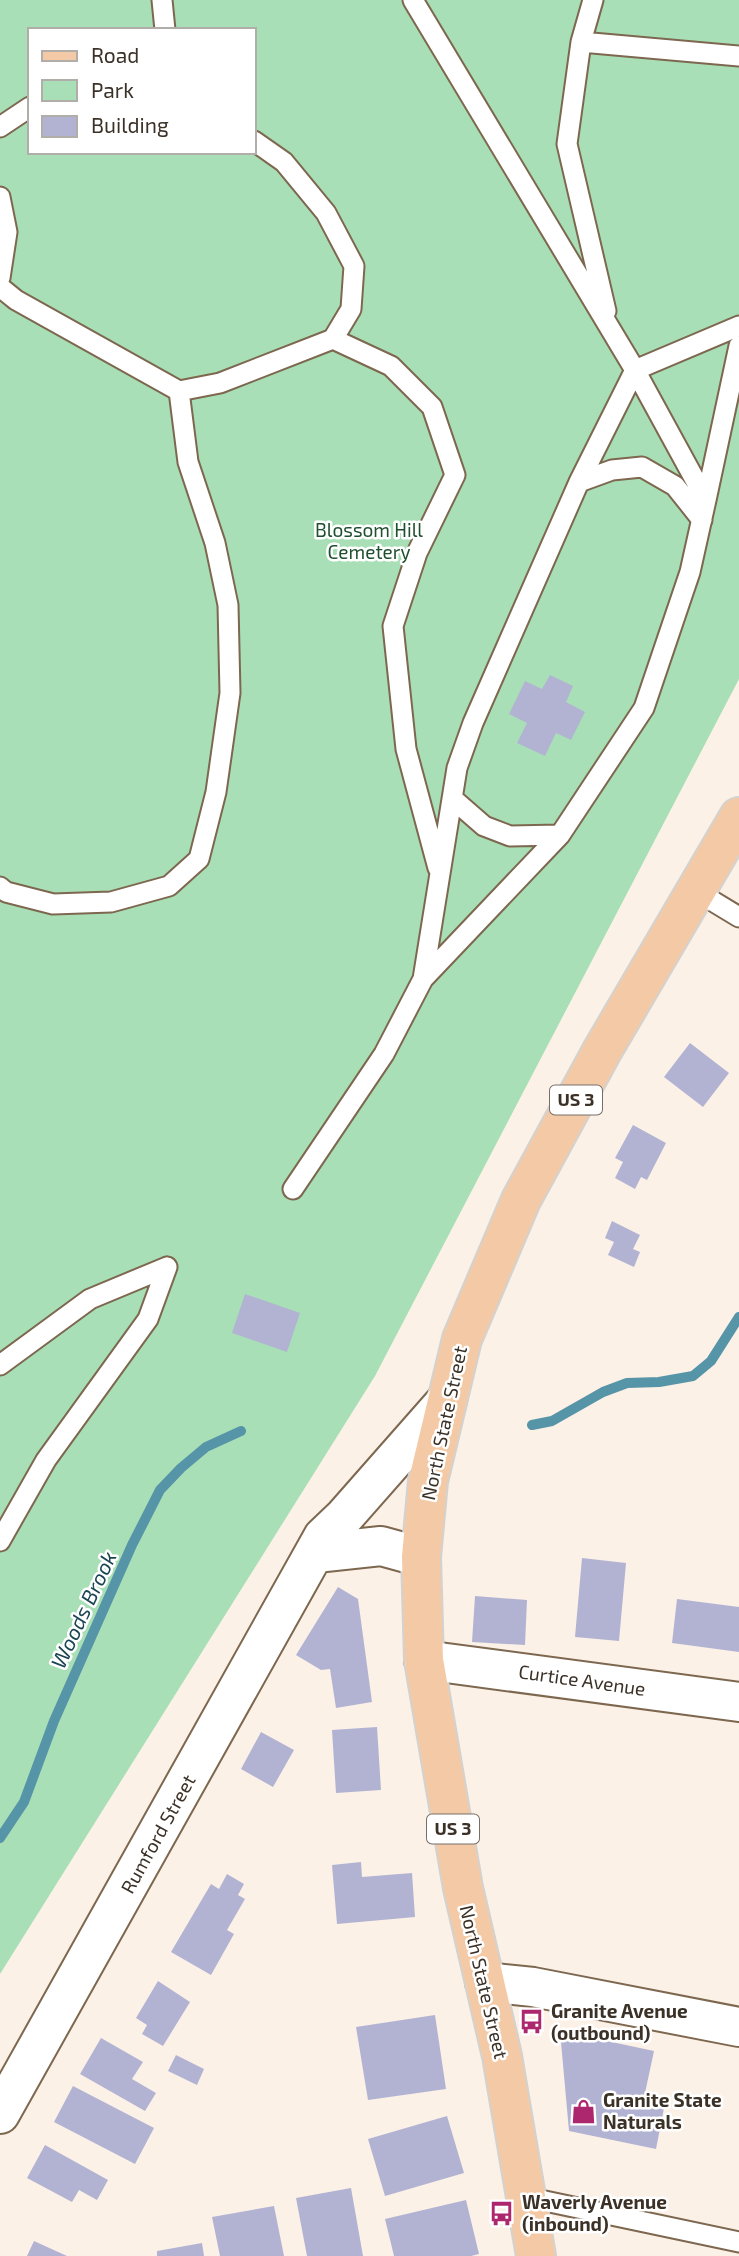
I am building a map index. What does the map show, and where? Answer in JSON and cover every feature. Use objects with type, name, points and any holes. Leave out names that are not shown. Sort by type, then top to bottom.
[{"type":"main road","name":"North State Street","points":[[536,2256],[502,2056],[463,1888],[424,1660],[421,1557],[428,1481],[462,1339],[521,1200],[603,1051],[739,817]]},
{"type":"street","name":"Rumford Street","points":[[0,2114],[323,1537],[344,1517],[447,1400]]},
{"type":"street","points":[[316,1553],[382,1546],[421,1557]]},
{"type":"street","name":"Curtice Avenue","points":[[424,1660],[739,1702]]},
{"type":"street","points":[[485,1982],[533,1987],[739,2027]]},
{"type":"lane","points":[[162,0],[165,28]]},
{"type":"lane","points":[[413,0],[635,370],[706,500]]},
{"type":"lane","points":[[593,0],[581,42],[567,144],[610,329]]},
{"type":"lane","points":[[581,42],[739,57]]},
{"type":"lane","points":[[0,127],[28,108]]},
{"type":"lane","points":[[0,287],[16,300],[179,391],[220,383],[333,340],[351,309],[354,266],[326,213],[284,162],[256,142]]},
{"type":"lane","points":[[0,197],[7,232],[0,278]]},
{"type":"lane","points":[[424,979],[457,768],[473,723],[579,482],[635,370],[739,326]]},
{"type":"lane","points":[[333,340],[391,366],[432,407],[455,475],[417,553],[393,626],[406,748],[440,876]]},
{"type":"lane","points":[[293,1189],[384,1055],[424,979],[560,835],[644,708],[690,572],[739,346]]},
{"type":"lane","points":[[0,887],[6,892],[53,904],[111,902],[169,886],[199,859],[216,792],[230,693],[228,605],[215,543],[188,463],[179,391]]},
{"type":"lane","points":[[579,482],[612,470],[642,467],[676,486],[702,520]]},
{"type":"lane","points":[[453,799],[484,826],[510,836],[560,835]]},
{"type":"lane","points":[[696,891],[739,917]]},
{"type":"lane","points":[[0,1365],[90,1299],[167,1267],[148,1319],[46,1460],[0,1541]]},
{"type":"lane","points":[[526,2197],[739,2242]]},
{"type":"green space","name":"Blossom Hill Cemetery","points":[[0,0],[739,0],[739,679],[375,1376],[0,1974]]},
{"type":"building","points":[[550,675],[573,686],[566,702],[585,712],[571,740],[556,733],[545,756],[517,743],[527,723],[509,714],[525,681],[542,689]]},
{"type":"building","points":[[690,1043],[729,1073],[703,1107],[664,1077]]},
{"type":"building","points":[[633,1125],[666,1143],[647,1180],[641,1177],[635,1189],[615,1178],[623,1162],[615,1158]]},
{"type":"building","points":[[612,1221],[640,1235],[633,1249],[640,1252],[634,1267],[608,1255],[614,1242],[605,1238]]},
{"type":"building","points":[[245,1294],[300,1313],[287,1352],[232,1333]]},
{"type":"building","points":[[582,1558],[626,1563],[619,1641],[575,1637]]},
{"type":"building","points":[[338,1587],[358,1599],[372,1702],[336,1708],[330,1669],[321,1670],[296,1655]]},
{"type":"building","points":[[475,1596],[527,1600],[525,1645],[472,1642]]},
{"type":"building","points":[[677,1599],[739,1607],[739,1652],[672,1643]]},
{"type":"building","points":[[377,1727],[381,1790],[336,1793],[332,1730]]},
{"type":"building","points":[[261,1732],[294,1750],[273,1787],[241,1769]]},
{"type":"building","points":[[361,1862],[362,1877],[412,1873],[415,1917],[337,1924],[332,1865]]},
{"type":"building","points":[[227,1874],[244,1884],[238,1895],[245,1899],[227,1930],[234,1934],[211,1975],[171,1952],[211,1884],[219,1889]]},
{"type":"building","points":[[158,1981],[190,2002],[163,2046],[142,2034],[147,2025],[136,2018]]},
{"type":"building","points":[[435,2015],[446,2089],[368,2100],[356,2027]]},
{"type":"building","points":[[560,2031],[654,2051],[645,2093],[666,2098],[656,2149],[569,2131]]},
{"type":"building","points":[[101,2038],[143,2062],[132,2079],[156,2093],[145,2111],[80,2074]]},
{"type":"building","points":[[176,2055],[204,2069],[197,2085],[168,2071]]},
{"type":"building","points":[[73,2086],[154,2128],[135,2164],[54,2122]]},
{"type":"building","points":[[447,2116],[464,2173],[385,2196],[368,2139]]},
{"type":"building","points":[[45,2145],[108,2180],[97,2200],[79,2190],[72,2202],[27,2178]]},
{"type":"building","points":[[351,2188],[363,2256],[307,2256],[296,2198]]},
{"type":"building","points":[[466,2200],[479,2254],[394,2256],[385,2219]]},
{"type":"building","points":[[274,2206],[284,2256],[220,2256],[212,2217]]},
{"type":"building","points":[[34,2241],[67,2256],[27,2256]]},
{"type":"building","points":[[202,2243],[204,2256],[157,2256],[157,2251]]},
{"type":"waterway","name":"Woods Brook","points":[[532,1425],[552,1421],[603,1392],[627,1383],[659,1382],[693,1376],[711,1361],[739,1317]]},
{"type":"waterway","name":"Woods Brook","points":[[0,1838],[24,1802],[54,1721],[132,1545],[160,1490],[206,1447],[241,1431]]},
{"type":"place","name":"Granite Avenue (outbound)","points":[[531,2022]]},
{"type":"place","name":"Granite State Naturals","points":[[583,2111]]},
{"type":"place","name":"Waverly Avenue (inbound)","points":[[502,2213]]}]
